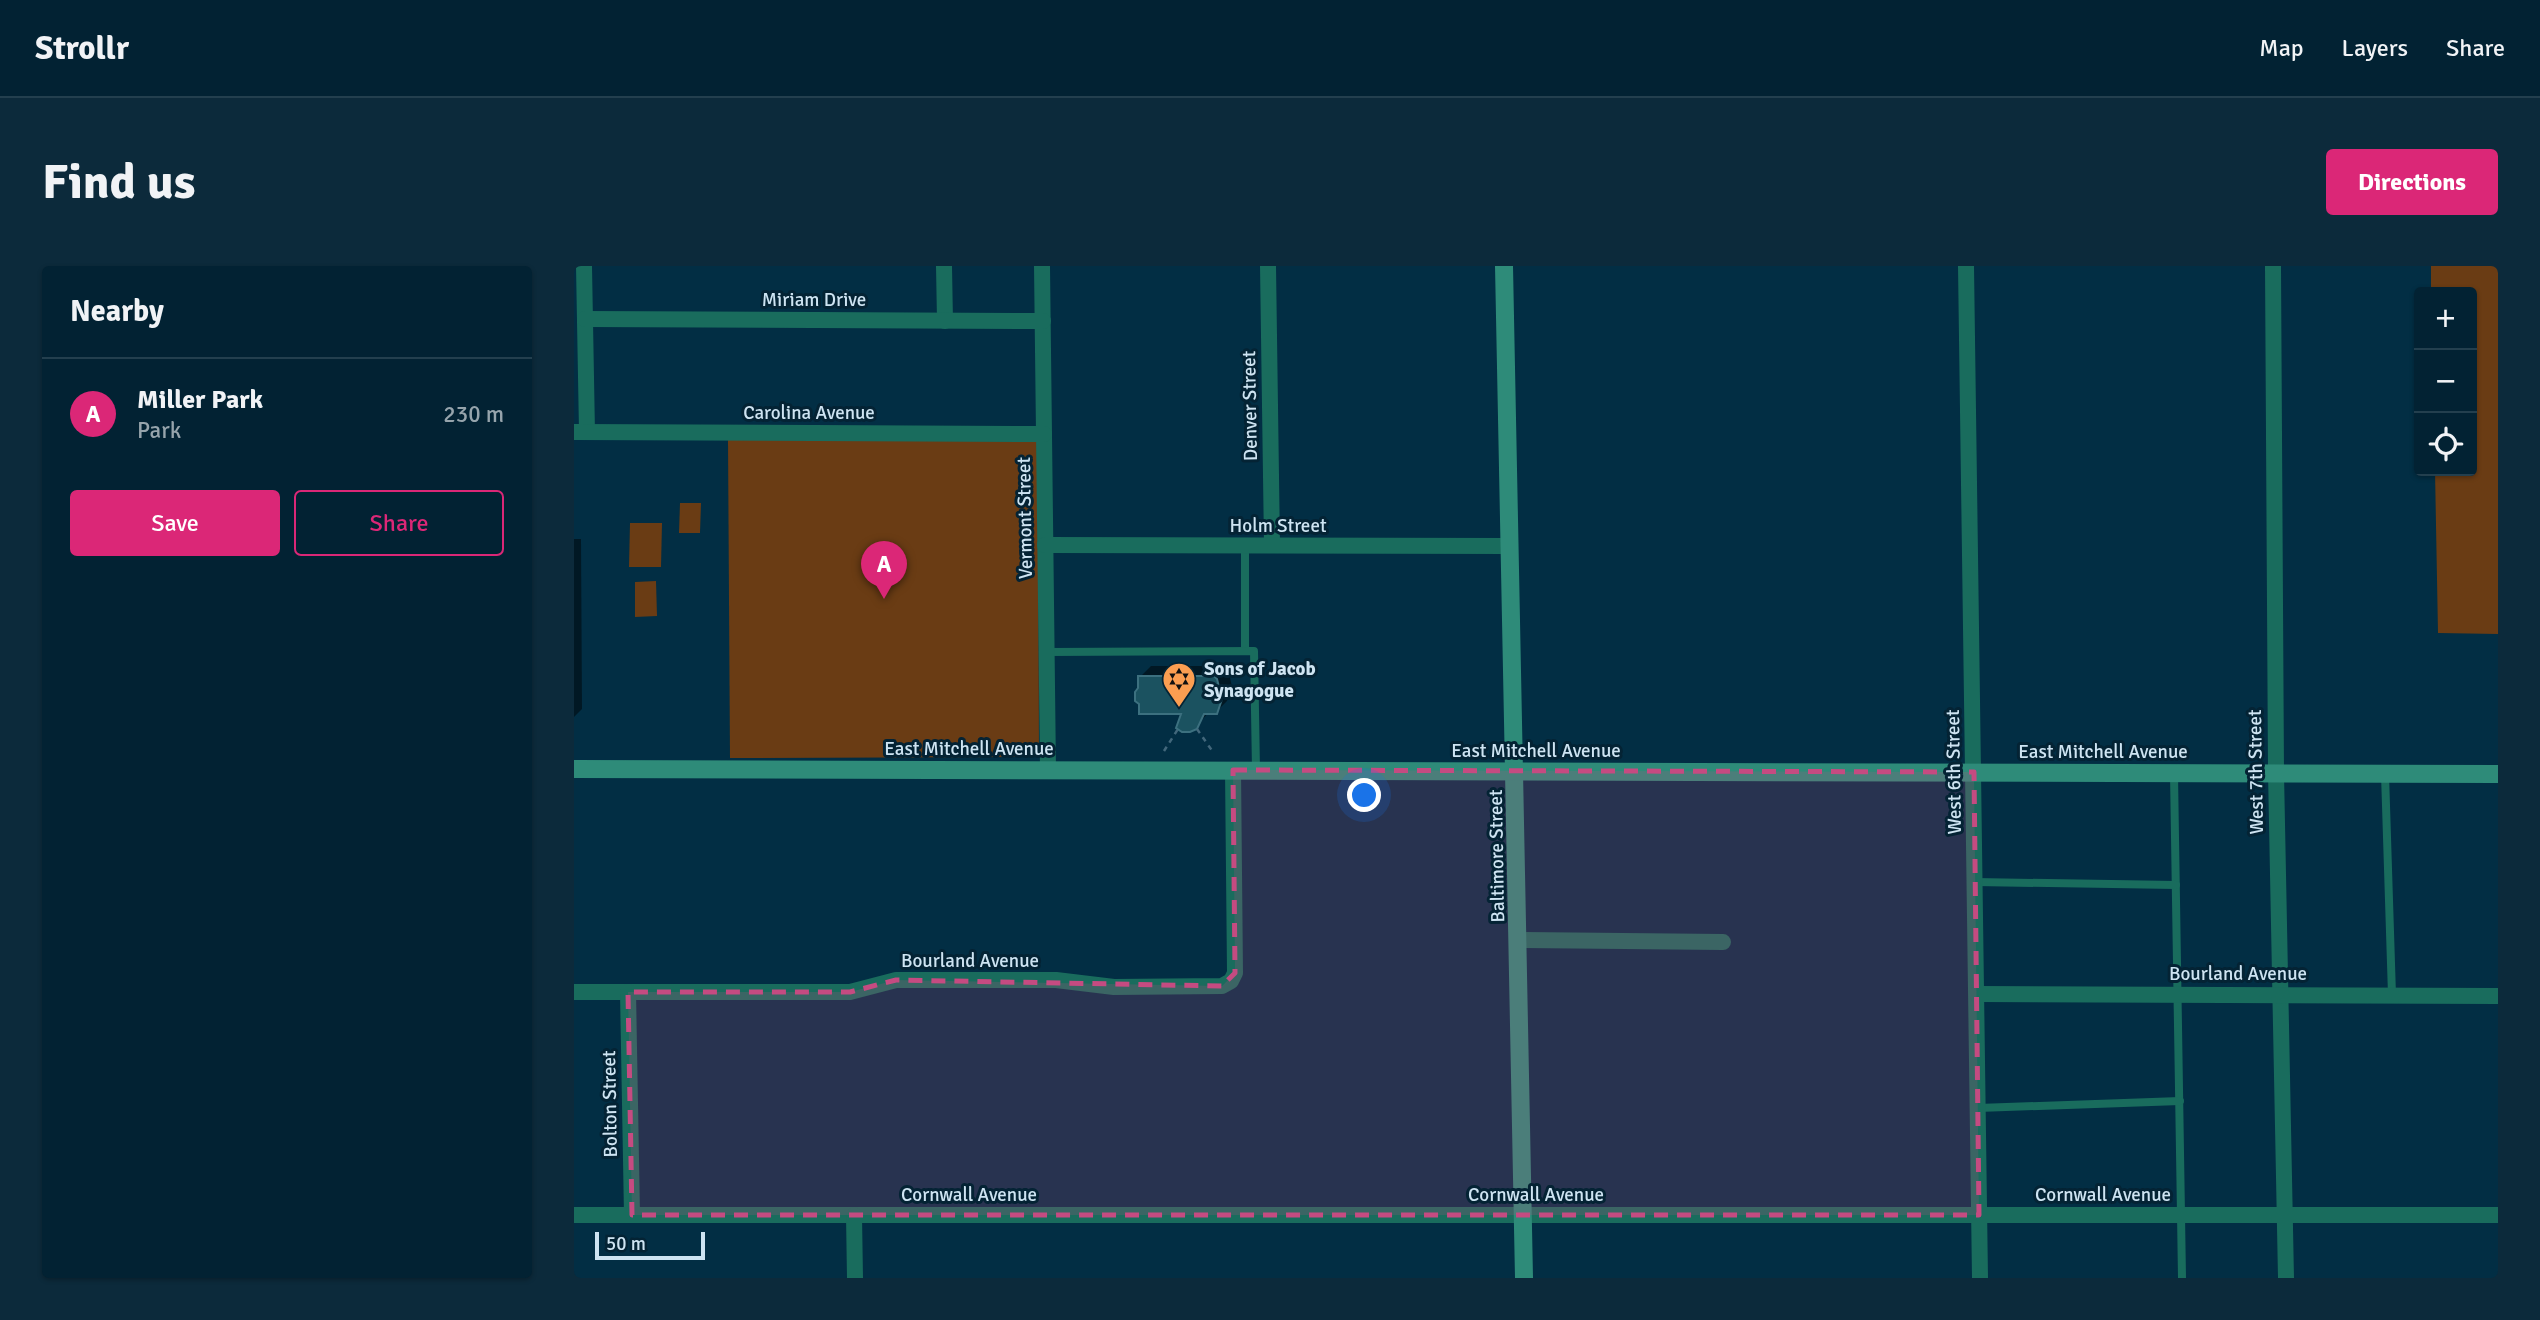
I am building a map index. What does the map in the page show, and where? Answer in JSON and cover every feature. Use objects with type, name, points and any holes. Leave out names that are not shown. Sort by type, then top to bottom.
[{"type":"street","points":[[580,432],[585,319],[584,266]]},
{"type":"street","points":[[944,266],[945,321]]},
{"type":"street","name":"Vermont Street","points":[[1042,266],[1048,769]]},
{"type":"street","name":"Denver Street","points":[[1268,266],[1272,545]]},
{"type":"street","name":"Baltimore Street","points":[[1504,266],[1524,1278]]},
{"type":"street","name":"West 6th Street","points":[[1966,266],[1980,1278]]},
{"type":"street","name":"West 7th Street","points":[[2273,266],[2276,773],[2286,1278]]},
{"type":"street","name":"Miriam Drive","points":[[585,319],[1043,321]]},
{"type":"street","name":"Carolina Avenue","points":[[580,432],[1044,434]]},
{"type":"street","name":"Holm Street","points":[[1045,545],[1510,545]]},
{"type":"street","name":"East Mitchell Avenue","points":[[574,769],[2498,774]]},
{"type":"street","name":"Bourland Avenue","points":[[574,992],[850,992],[896,980],[1056,981],[1114,987],[1223,986],[1231,981],[1234,973],[1233,770]]},
{"type":"street","points":[[1518,940],[1723,942]]},
{"type":"street","name":"Bolton Street","points":[[628,992],[632,1215]]},
{"type":"street","name":"Bourland Avenue","points":[[1977,993],[2498,996]]},
{"type":"street","name":"Cornwall Avenue","points":[[574,1215],[2498,1215]]},
{"type":"street","points":[[854,1215],[855,1278]]},
{"type":"lane","points":[[1245,546],[1245,651]]},
{"type":"lane","points":[[1047,652],[1254,651],[1256,770]]},
{"type":"lane","points":[[2174,772],[2182,1278]]},
{"type":"lane","points":[[2385,774],[2392,995]]},
{"type":"lane","points":[[1975,882],[2176,885]]},
{"type":"lane","points":[[1978,1108],[2180,1101]]},
{"type":"path","points":[[1164,751],[1178,729]]},
{"type":"path","points":[[1197,729],[1213,751]]},
{"type":"highlighted area","points":[[1233,770],[1974,772],[1979,1215],[632,1215],[628,992],[850,992],[896,980],[1222,986],[1235,973]]},
{"type":"shaded area","points":[[2431,266],[2498,266],[2498,634],[2438,633],[2435,476],[2477,476],[2477,287],[2431,287]]},
{"type":"shaded area","points":[[728,440],[1038,441],[1039,757],[730,758]]},
{"type":"shaded area","points":[[680,503],[701,503],[700,533],[679,533]]},
{"type":"shaded area","points":[[630,523],[662,523],[661,567],[629,567]]},
{"type":"shaded area","points":[[656,581],[657,616],[635,617],[635,582]]},
{"type":"building","name":"Sons of Jacob Synagogue","points":[[1138,676],[1214,676],[1222,699],[1217,714],[1204,714],[1197,729],[1182,732],[1176,728],[1181,714],[1139,714],[1139,704],[1135,701]]},
{"type":"place","name":"Miller Park","points":[[884,599]]},
{"type":"place","name":"Sons of Jacob Synagogue","points":[[1179,709]]}]
